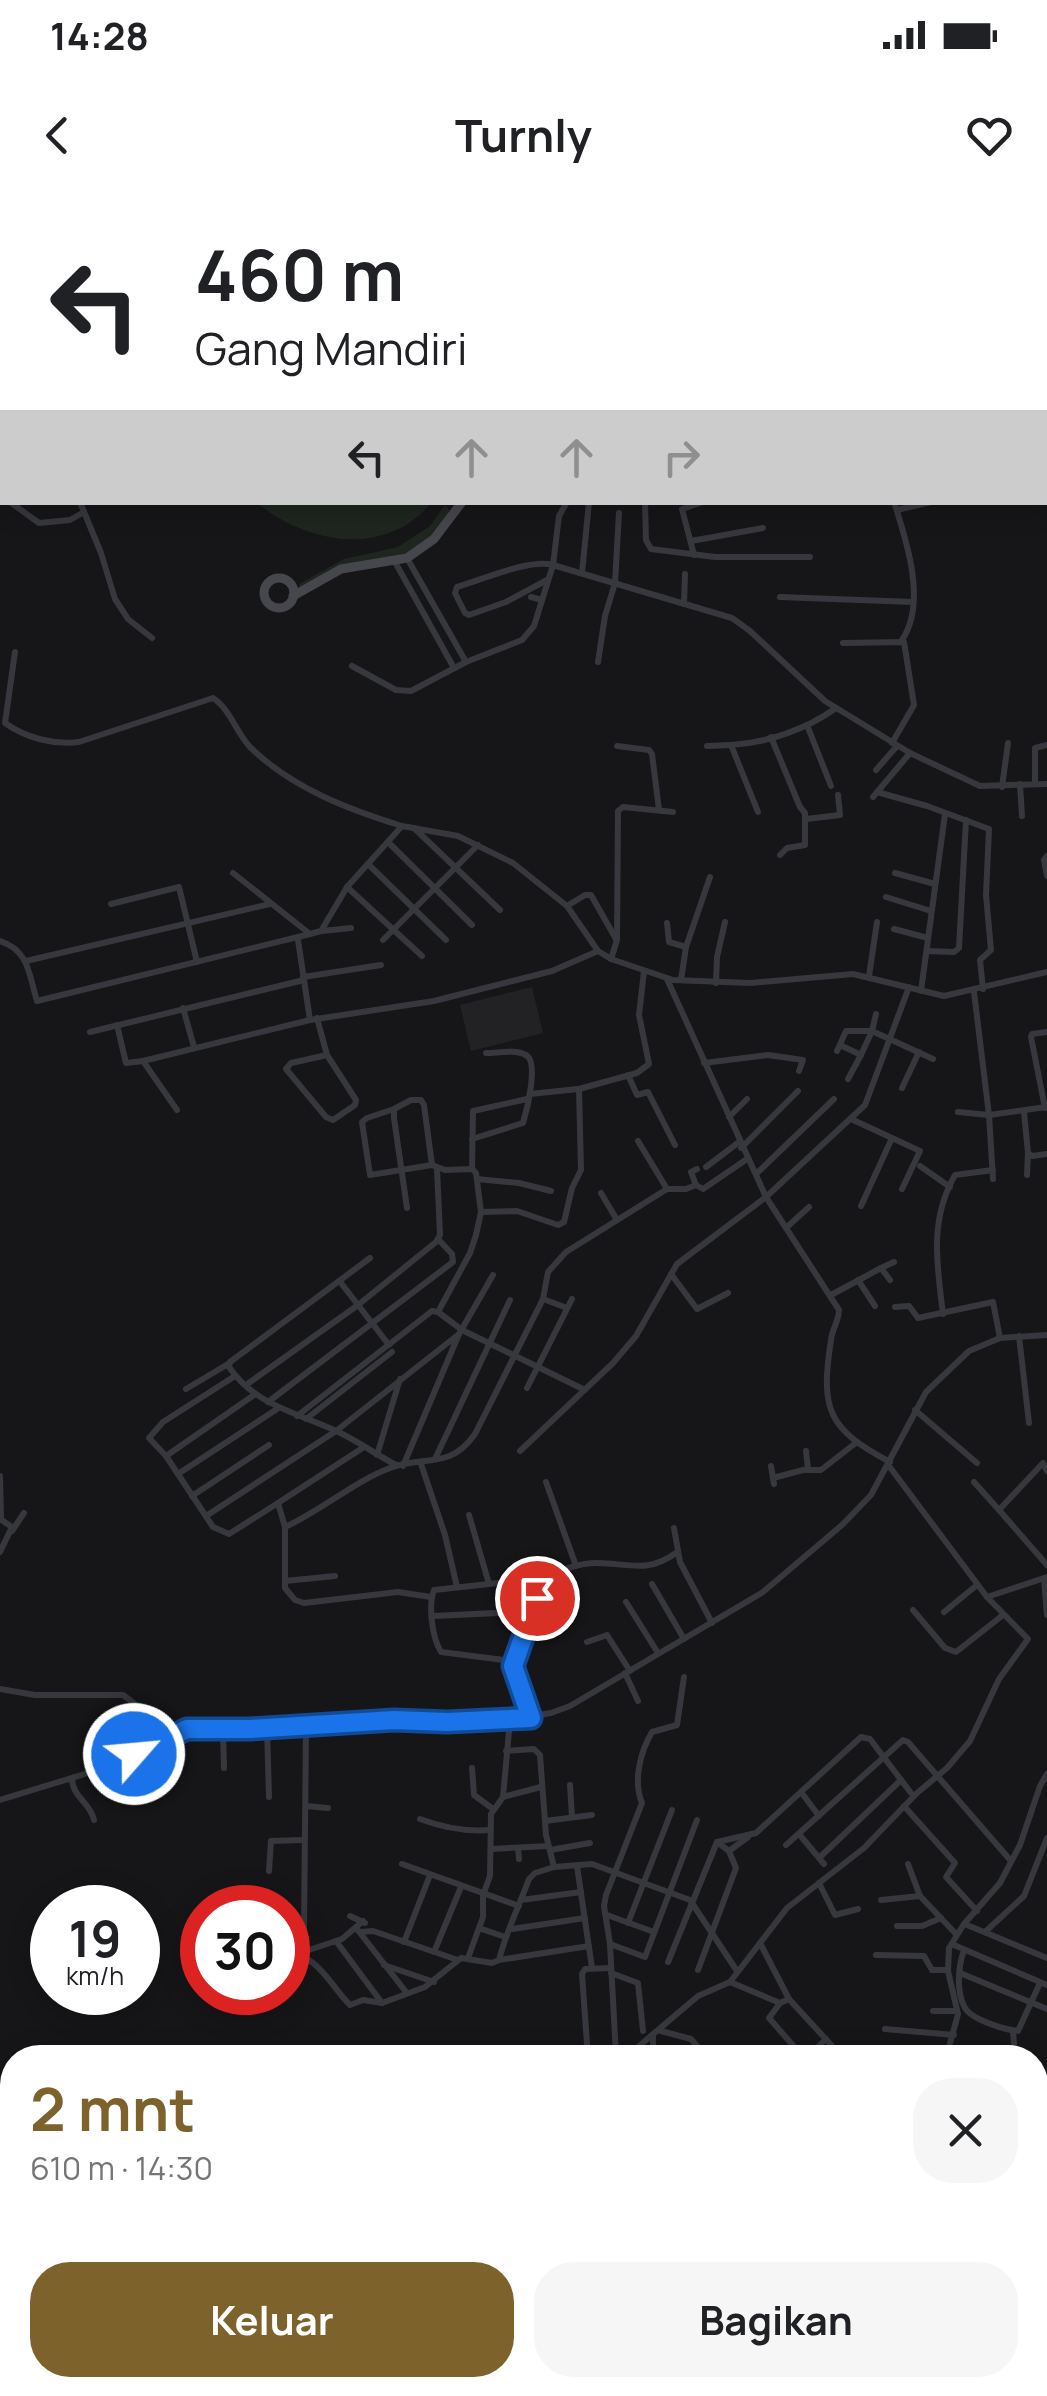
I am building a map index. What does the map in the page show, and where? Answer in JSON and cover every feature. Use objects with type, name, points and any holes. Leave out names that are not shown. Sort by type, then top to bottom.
[{"type":"street","points":[[14,505],[39,523],[70,520],[84,512]]},
{"type":"street","points":[[81,505],[115,600],[128,619],[152,638]]},
{"type":"street","points":[[294,596],[341,569],[407,558],[434,539],[460,505]]},
{"type":"street","points":[[352,666],[404,692],[527,637],[554,565],[559,516],[566,505]]},
{"type":"street","points":[[582,573],[589,505]]},
{"type":"street","points":[[645,505],[646,540],[651,549],[694,555],[810,558]]},
{"type":"street","points":[[692,505],[682,508],[694,555]]},
{"type":"street","points":[[876,770],[895,745],[914,704],[902,640],[911,624],[913,602],[896,506]]},
{"type":"street","points":[[598,662],[615,584],[619,513]]},
{"type":"street","points":[[691,541],[763,528]]},
{"type":"street","points":[[407,558],[466,662]]},
{"type":"street","points":[[394,562],[454,668]]},
{"type":"street","points":[[548,579],[506,602],[469,614],[455,593],[457,588],[543,562],[684,604],[738,622],[836,708],[910,753],[980,786],[1047,784]]},
{"type":"street","points":[[684,604],[685,574]]},
{"type":"street","points":[[531,596],[542,600]]},
{"type":"street","points":[[780,597],[913,602]]},
{"type":"street","points":[[844,643],[902,640]]},
{"type":"street","points":[[15,652],[2,722],[26,735],[72,743],[212,698],[263,760],[341,806],[402,826],[458,836],[513,863],[567,906],[598,951],[666,978],[750,984],[828,974],[869,976],[944,996],[1047,972]]},
{"type":"street","points":[[707,746],[771,738],[807,725],[836,708]]},
{"type":"street","points":[[807,725],[831,786]]},
{"type":"street","points":[[771,738],[806,818],[805,845],[787,848],[780,855]]},
{"type":"street","points":[[1002,786],[1008,743]]},
{"type":"street","points":[[731,745],[758,812]]},
{"type":"street","points":[[1035,784],[1035,750],[1047,745]]},
{"type":"street","points":[[617,746],[648,750],[652,754],[659,810]]},
{"type":"street","points":[[910,753],[875,794],[966,820],[990,831],[986,895],[991,950],[980,960],[978,990],[993,1174],[960,1174],[950,1187],[935,1229],[943,1314]]},
{"type":"street","points":[[1020,784],[1022,816]]},
{"type":"street","points":[[806,818],[840,814],[838,795]]},
{"type":"street","points":[[611,959],[616,940],[618,811],[623,807],[673,812]]},
{"type":"street","points":[[921,991],[945,814]]},
{"type":"street","points":[[927,950],[954,952],[959,948],[966,820]]},
{"type":"street","points":[[321,931],[347,887],[402,826]]},
{"type":"street","points":[[414,827],[500,910]]},
{"type":"street","points":[[388,842],[472,924]]},
{"type":"street","points":[[384,940],[478,845]]},
{"type":"street","points":[[1047,856],[1047,876]]},
{"type":"street","points":[[368,864],[446,940]]},
{"type":"street","points":[[234,873],[310,934]]},
{"type":"street","points":[[894,873],[935,884]]},
{"type":"street","points":[[681,980],[686,947],[710,876]]},
{"type":"street","points":[[112,904],[175,886],[181,893],[197,962]]},
{"type":"street","points":[[347,887],[422,956]]},
{"type":"street","points":[[567,906],[591,895],[616,940]]},
{"type":"street","points":[[886,898],[932,911]]},
{"type":"street","points":[[26,961],[272,904]]},
{"type":"street","points":[[716,983],[725,922]]},
{"type":"street","points":[[869,976],[876,922]]},
{"type":"street","points":[[666,924],[670,942],[686,947]]},
{"type":"street","points":[[0,941],[12,944],[26,961],[36,1001],[298,940],[321,931],[351,928]]},
{"type":"street","points":[[894,929],[928,938]]},
{"type":"street","points":[[298,940],[314,1019],[328,1055],[356,1100],[356,1105],[332,1120],[286,1069],[291,1063],[328,1055]]},
{"type":"street","points":[[117,1025],[126,1063],[143,1061],[314,1019],[434,1001],[552,971],[598,951]]},
{"type":"street","points":[[90,1032],[303,978],[381,965]]},
{"type":"street","points":[[438,1312],[470,1253],[480,1212],[477,1179],[472,1169],[474,1110],[579,1089],[628,1075],[649,1064],[639,1015],[644,970]]},
{"type":"street","points":[[638,2045],[698,1996],[730,1982],[786,1908],[864,1848],[937,1776],[970,1740],[999,1679],[1028,1639],[986,1597],[890,1464],[838,1427],[830,1404],[828,1360],[831,1334],[840,1312],[766,1197],[666,978]]},
{"type":"street","points":[[880,993],[884,979]]},
{"type":"street","points":[[520,1451],[636,1336],[677,1264],[766,1197],[865,1105],[909,987]]},
{"type":"street","points":[[184,1008],[194,1047]]},
{"type":"street","points":[[848,1079],[872,1031],[876,1014]]},
{"type":"street","points":[[861,1055],[838,1048],[846,1031],[872,1031],[933,1059]]},
{"type":"street","points":[[958,1112],[989,1115],[1046,1107],[1031,1035],[1047,1032]]},
{"type":"street","points":[[472,1138],[524,1124],[529,1096],[531,1058],[519,1052],[486,1054]]},
{"type":"street","points":[[902,1088],[919,1052]]},
{"type":"street","points":[[704,1063],[779,1056],[802,1060],[799,1071]]},
{"type":"street","points":[[143,1061],[178,1110]]},
{"type":"street","points":[[628,1075],[638,1095],[648,1092],[675,1145]]},
{"type":"street","points":[[480,1212],[505,1210],[558,1225],[564,1222],[581,1170],[579,1089]]},
{"type":"street","points":[[696,1185],[690,1172],[740,1145],[798,1091]]},
{"type":"street","points":[[756,1174],[834,1098]]},
{"type":"street","points":[[729,1117],[748,1099]]},
{"type":"street","points":[[246,1384],[358,1305],[440,1235],[434,1167],[423,1102],[411,1100],[362,1122],[370,1175],[434,1167],[472,1169]]},
{"type":"street","points":[[394,1109],[407,1208]]},
{"type":"street","points":[[1024,1112],[1027,1175]]},
{"type":"street","points":[[851,1119],[920,1151],[902,1189]]},
{"type":"street","points":[[861,1206],[892,1138]]},
{"type":"street","points":[[638,1142],[667,1189]]},
{"type":"street","points":[[1028,1153],[1047,1154]]},
{"type":"street","points":[[285,1527],[400,1466],[456,1454],[475,1434],[543,1299],[553,1265],[566,1252],[667,1189],[696,1185],[704,1188],[747,1158]]},
{"type":"street","points":[[920,1166],[950,1187]]},
{"type":"street","points":[[477,1179],[529,1184],[551,1192]]},
{"type":"street","points":[[601,1193],[616,1220]]},
{"type":"street","points":[[787,1228],[809,1207]]},
{"type":"street","points":[[268,1402],[454,1261],[438,1239]]},
{"type":"street","points":[[186,1390],[230,1363],[370,1258]]},
{"type":"street","points":[[831,1294],[894,1262]]},
{"type":"street","points":[[881,1268],[890,1280]]},
{"type":"street","points":[[670,1274],[697,1308],[728,1293]]},
{"type":"street","points":[[400,1466],[460,1332],[493,1275]]},
{"type":"street","points":[[858,1280],[875,1306]]},
{"type":"street","points":[[341,1282],[390,1348]]},
{"type":"street","points":[[527,1388],[572,1298]]},
{"type":"street","points":[[543,1299],[568,1308]]},
{"type":"street","points":[[435,1460],[510,1300]]},
{"type":"street","points":[[895,1307],[909,1306],[918,1318],[993,1302],[1000,1338]]},
{"type":"street","points":[[301,1418],[432,1310],[460,1332],[585,1390]]},
{"type":"street","points":[[206,1516],[336,1430],[460,1332]]},
{"type":"street","points":[[0,1800],[114,1765],[187,1729],[394,1720],[510,1720],[570,1706],[763,1592],[842,1525],[872,1495],[926,1392],[969,1352],[1000,1338],[1046,1335],[1047,1344]]},
{"type":"street","points":[[1020,1336],[1028,1423]]},
{"type":"street","points":[[264,1337],[271,1347]]},
{"type":"street","points":[[230,1363],[235,1376],[277,1409],[336,1430],[400,1466]]},
{"type":"street","points":[[235,1376],[153,1430],[149,1438],[166,1456],[213,1528],[229,1534],[364,1447]]},
{"type":"street","points":[[377,1455],[401,1377]]},
{"type":"street","points":[[166,1456],[255,1394]]},
{"type":"street","points":[[178,1474],[277,1409]]},
{"type":"street","points":[[915,1410],[978,1463]]},
{"type":"street","points":[[771,1466],[774,1481],[821,1470],[857,1442]]},
{"type":"street","points":[[192,1496],[269,1445]]},
{"type":"street","points":[[806,1451],[808,1470]]},
{"type":"street","points":[[1000,1510],[1043,1462],[1047,1472]]},
{"type":"street","points":[[421,1464],[446,1536],[457,1587]]},
{"type":"street","points":[[0,1476],[0,1519],[10,1524],[11,1532]]},
{"type":"street","points":[[546,1482],[576,1566]]},
{"type":"street","points":[[974,1482],[1047,1565]]},
{"type":"street","points":[[278,1503],[285,1527],[284,1582],[290,1596],[304,1602],[398,1592],[431,1598]]},
{"type":"street","points":[[0,1552],[24,1513]]},
{"type":"street","points":[[469,1516],[489,1584]]},
{"type":"street","points":[[674,1528],[676,1552],[712,1623]]},
{"type":"street","points":[[513,1666],[542,1580],[576,1566],[600,1563],[636,1568],[660,1562],[676,1552]]},
{"type":"street","points":[[284,1582],[335,1576]]},
{"type":"street","points":[[986,1597],[1045,1578],[1047,1616]]},
{"type":"street","points":[[506,1582],[434,1590],[431,1598],[436,1644],[441,1652],[504,1660],[513,1666],[531,1718]]},
{"type":"street","points":[[652,1584],[684,1638]]},
{"type":"street","points":[[944,1612],[977,1585]]},
{"type":"street","points":[[626,1602],[658,1653]]},
{"type":"street","points":[[914,1610],[946,1648],[956,1652],[1004,1615]]},
{"type":"street","points":[[433,1616],[518,1612],[530,1615]]},
{"type":"street","points":[[588,1642],[607,1635],[628,1672],[638,1701]]},
{"type":"street","points":[[619,2045],[606,1896],[642,1803],[636,1787],[647,1742],[652,1732],[677,1725],[684,1677]]},
{"type":"street","points":[[0,1689],[36,1695],[123,1695],[135,1704],[154,1744]]},
{"type":"street","points":[[468,1958],[486,1902],[483,1895],[493,1861],[490,1830],[493,1809],[502,1798],[510,1720]]},
{"type":"street","points":[[304,1885],[306,1726]]},
{"type":"street","points":[[267,1728],[269,1797]]},
{"type":"street","points":[[223,1730],[224,1768]]},
{"type":"street","points":[[729,1850],[750,1836],[861,1737],[867,1736],[911,1792]]},
{"type":"street","points":[[786,1845],[900,1741],[906,1740],[1011,1861]]},
{"type":"street","points":[[506,1751],[538,1751],[554,1867]]},
{"type":"street","points":[[472,1768],[474,1795],[493,1809]]},
{"type":"street","points":[[951,2045],[957,2010],[948,1970],[949,1948],[956,1934],[1000,1883],[1020,1845],[1047,1774]]},
{"type":"street","points":[[72,1778],[74,1792],[91,1808],[94,1820]]},
{"type":"street","points":[[799,1834],[822,1861],[901,1780]]},
{"type":"street","points":[[570,1785],[572,1818]]},
{"type":"street","points":[[502,1798],[542,1788]]},
{"type":"street","points":[[801,1792],[819,1816]]},
{"type":"street","points":[[306,1806],[328,1808]]},
{"type":"street","points":[[904,1806],[955,1864],[946,1877],[977,1911]]},
{"type":"street","points":[[628,1922],[672,1810]]},
{"type":"street","points":[[545,1820],[592,1815]]},
{"type":"street","points":[[420,1818],[441,1827],[470,1832],[490,1830]]},
{"type":"street","points":[[610,1944],[644,1957],[697,1820]]},
{"type":"street","points":[[668,1962],[717,1842],[750,1836]]},
{"type":"street","points":[[986,1932],[1021,1901],[1047,1838]]},
{"type":"street","points":[[269,1871],[271,1841],[304,1840]]},
{"type":"street","points":[[698,1970],[736,1868],[729,1850],[717,1842]]},
{"type":"street","points":[[491,1849],[590,1843]]},
{"type":"street","points":[[518,1848],[520,1859]]},
{"type":"street","points":[[402,1864],[483,1895],[520,1903],[581,1892]]},
{"type":"street","points":[[499,1960],[504,1937],[511,1929],[531,1875],[554,1867],[592,1864],[693,1904],[738,1971]]},
{"type":"street","points":[[908,1864],[920,1896],[956,1934]]},
{"type":"street","points":[[577,1865],[592,1968]]},
{"type":"street","points":[[404,1942],[430,1875]]},
{"type":"street","points":[[819,1883],[835,1915],[858,1909]]},
{"type":"street","points":[[434,1952],[461,1887]]},
{"type":"street","points":[[881,1900],[920,1896]]},
{"type":"street","points":[[606,1915],[654,1932]]},
{"type":"street","points":[[350,1916],[376,1932]]},
{"type":"street","points":[[511,1929],[584,1918]]},
{"type":"street","points":[[897,1926],[922,1926],[941,1918]]},
{"type":"street","points":[[358,1931],[362,1921]]},
{"type":"street","points":[[967,1925],[1047,1958]]},
{"type":"street","points":[[479,1928],[504,1937]]},
{"type":"street","points":[[310,1950],[358,1931],[376,1932],[458,1960],[492,1962],[589,1946]]},
{"type":"street","points":[[358,1931],[406,1992]]},
{"type":"street","points":[[373,1950],[376,1932]]},
{"type":"street","points":[[336,1941],[382,2004]]},
{"type":"street","points":[[759,1942],[789,1999],[831,2045]]},
{"type":"street","points":[[954,1946],[964,1950],[1044,1984],[1022,2027],[1013,2031],[968,2012],[958,1972],[964,1950]]},
{"type":"street","points":[[876,1955],[924,1956],[932,1970],[948,1970]]},
{"type":"street","points":[[310,1956],[347,2003],[356,2005],[372,1992]]},
{"type":"street","points":[[363,2000],[382,2004],[434,1982],[458,1960]]},
{"type":"street","points":[[383,1964],[434,1982]]},
{"type":"street","points":[[587,2045],[581,1980],[586,1969],[611,1970],[638,1983],[644,2032]]},
{"type":"street","points":[[958,1972],[1047,2009]]},
{"type":"street","points":[[730,1982],[780,2003]]},
{"type":"street","points":[[789,1999],[780,2003],[769,2018],[794,2045]]},
{"type":"street","points":[[933,2011],[957,2010]]},
{"type":"street","points":[[885,2029],[954,2036]]},
{"type":"street","points":[[660,2030],[691,2038],[696,2045]]},
{"type":"street","points":[[1013,2031],[1014,2045]]},
{"type":"street","points":[[652,2036],[652,2045]]},
{"type":"street","points":[[820,2045],[826,2039]]},
{"type":"shaded area","points":[[260,505],[429,505],[392,532],[369,538],[322,536],[277,517]]},
{"type":"shaded area","points":[[445,505],[451,512],[432,536],[408,553],[345,564],[300,588],[299,584],[344,559],[398,547],[430,526]]},
{"type":"shaded area","points":[[532,987],[543,1033],[471,1051],[460,1005]]},
{"type":"route","points":[[134,1754],[187,1729],[531,1718],[513,1666],[537,1598]]}]
